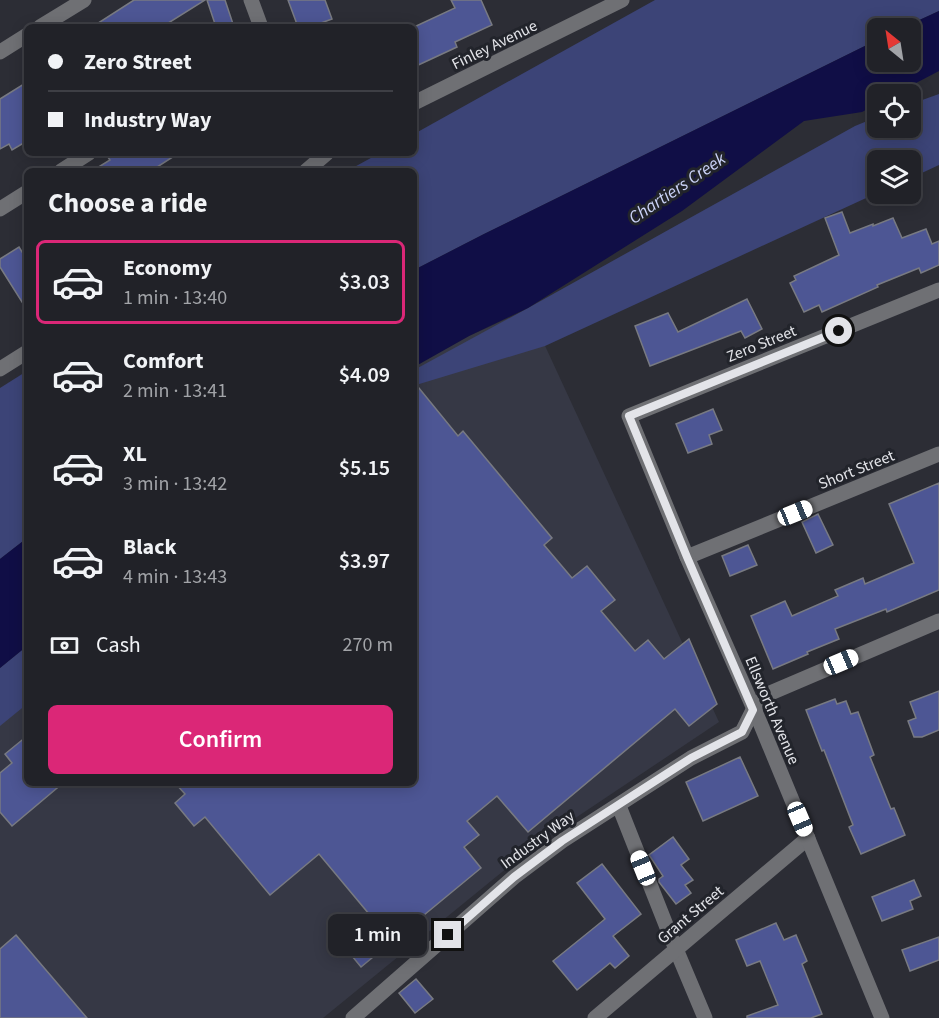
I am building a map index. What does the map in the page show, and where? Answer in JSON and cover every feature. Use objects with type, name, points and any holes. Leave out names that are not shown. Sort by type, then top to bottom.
[{"type":"street","points":[[45,24],[84,0]]},
{"type":"street","points":[[251,0],[260,24]]},
{"type":"street","name":"Finley Avenue","points":[[417,102],[622,0]]},
{"type":"street","points":[[0,52],[24,37]]},
{"type":"street","points":[[66,168],[84,156]]},
{"type":"street","points":[[0,209],[24,194]]},
{"type":"street","name":"Zero Street","points":[[629,416],[939,290]]},
{"type":"street","points":[[0,369],[24,354]]},
{"type":"street","name":"Ellsworth Avenue","points":[[629,416],[882,1018]]},
{"type":"street","name":"Short Street","points":[[687,557],[939,454]]},
{"type":"street","name":"Industry Way","points":[[353,1018],[514,877],[562,841],[691,758],[742,732],[753,710],[768,694],[939,621]]},
{"type":"street","points":[[619,806],[705,1018]]},
{"type":"street","name":"Grant Street","points":[[595,1018],[808,838]]},
{"type":"shaded area","points":[[655,0],[939,0],[939,11],[921,19],[867,18],[867,45],[417,268],[417,168],[352,168],[374,156],[417,156],[417,132]]},
{"type":"shaded area","points":[[939,94],[939,165],[921,173],[921,150],[867,150],[867,198],[545,346],[417,385],[417,368],[867,121],[867,138],[921,138],[921,100]]},
{"type":"shaded area","points":[[528,309],[719,722],[535,845],[323,1018],[0,1018],[0,668],[24,648],[24,786],[417,786],[417,365],[469,336]]},
{"type":"shaded area","points":[[24,373],[24,540],[0,559],[0,388]]},
{"type":"shaded area","points":[[24,648],[24,706],[0,726],[0,668]]},
{"type":"water","name":"Chartiers Creek","points":[[939,11],[939,71],[914,84],[867,84],[867,109],[804,121],[682,211],[528,308],[469,336],[417,365],[417,268],[867,45],[867,72],[921,72],[921,19]]},
{"type":"water","points":[[24,540],[24,648],[0,668],[0,559]]},
{"type":"building","points":[[134,0],[205,0],[167,24],[97,24]]},
{"type":"building","points":[[207,0],[225,0],[233,24],[215,24]]},
{"type":"building","points":[[288,0],[325,0],[332,19],[318,24],[297,24]]},
{"type":"building","points":[[451,0],[481,0],[492,25],[455,42],[457,47],[417,66],[417,26],[455,8]]},
{"type":"building","points":[[24,84],[24,143],[12,150],[9,144],[0,149],[0,99]]},
{"type":"building","points":[[107,156],[174,156],[156,168],[97,168],[110,160]]},
{"type":"building","points":[[842,212],[850,233],[893,218],[902,238],[926,229],[932,244],[939,241],[939,265],[921,273],[919,268],[877,285],[878,287],[822,312],[819,305],[804,312],[790,283],[796,280],[794,276],[839,255],[825,218]]},
{"type":"building","points":[[19,247],[24,255],[24,305],[0,267],[0,259]]},
{"type":"building","points":[[747,299],[762,329],[745,338],[741,331],[650,366],[635,326],[668,313],[678,332]]},
{"type":"building","points":[[417,386],[458,436],[463,431],[552,538],[544,545],[572,578],[587,566],[615,600],[601,611],[635,651],[648,640],[664,659],[689,639],[717,704],[689,726],[675,709],[528,832],[497,796],[467,821],[479,835],[464,847],[481,868],[361,967],[343,945],[374,920],[319,854],[270,895],[205,817],[194,826],[175,803],[185,794],[178,786],[417,786]]},
{"type":"building","points":[[713,409],[722,430],[709,435],[712,444],[688,453],[676,424]]},
{"type":"building","points":[[939,483],[939,590],[887,612],[886,609],[835,629],[839,639],[773,669],[751,616],[785,601],[792,616],[838,596],[835,590],[863,578],[865,584],[914,563],[889,504]]},
{"type":"building","points":[[818,514],[833,545],[816,553],[802,522]]},
{"type":"building","points":[[748,545],[757,565],[730,576],[722,556]]},
{"type":"building","points":[[939,691],[939,730],[922,737],[914,737],[908,721],[916,718],[910,702]]},
{"type":"building","points":[[835,699],[837,704],[846,701],[851,714],[858,712],[874,755],[870,757],[891,809],[894,808],[905,835],[861,854],[849,827],[853,825],[806,710]]},
{"type":"building","points":[[24,738],[24,786],[59,786],[12,826],[0,812],[0,773],[12,763],[5,754]]},
{"type":"building","points":[[740,757],[758,796],[703,821],[686,782]]},
{"type":"building","points":[[673,837],[689,859],[681,865],[693,880],[685,885],[691,893],[676,904],[659,882],[663,876],[649,855]]},
{"type":"building","points":[[602,864],[641,914],[613,936],[629,956],[615,968],[610,963],[577,990],[553,961],[605,919],[577,883]]},
{"type":"building","points":[[914,880],[921,896],[910,901],[913,909],[882,921],[872,897]]},
{"type":"building","points":[[776,923],[784,940],[796,935],[807,961],[802,964],[822,1014],[811,1018],[747,1018],[747,1016],[778,1005],[760,961],[747,966],[736,940]]},
{"type":"building","points":[[16,935],[87,1018],[0,1018],[0,949]]},
{"type":"building","points":[[939,937],[939,960],[910,971],[902,950]]},
{"type":"building","points":[[416,979],[433,999],[415,1013],[399,993]]},
{"type":"route","points":[[448,935],[514,877],[562,841],[691,758],[742,732],[753,710],[629,416],[839,331]]}]
